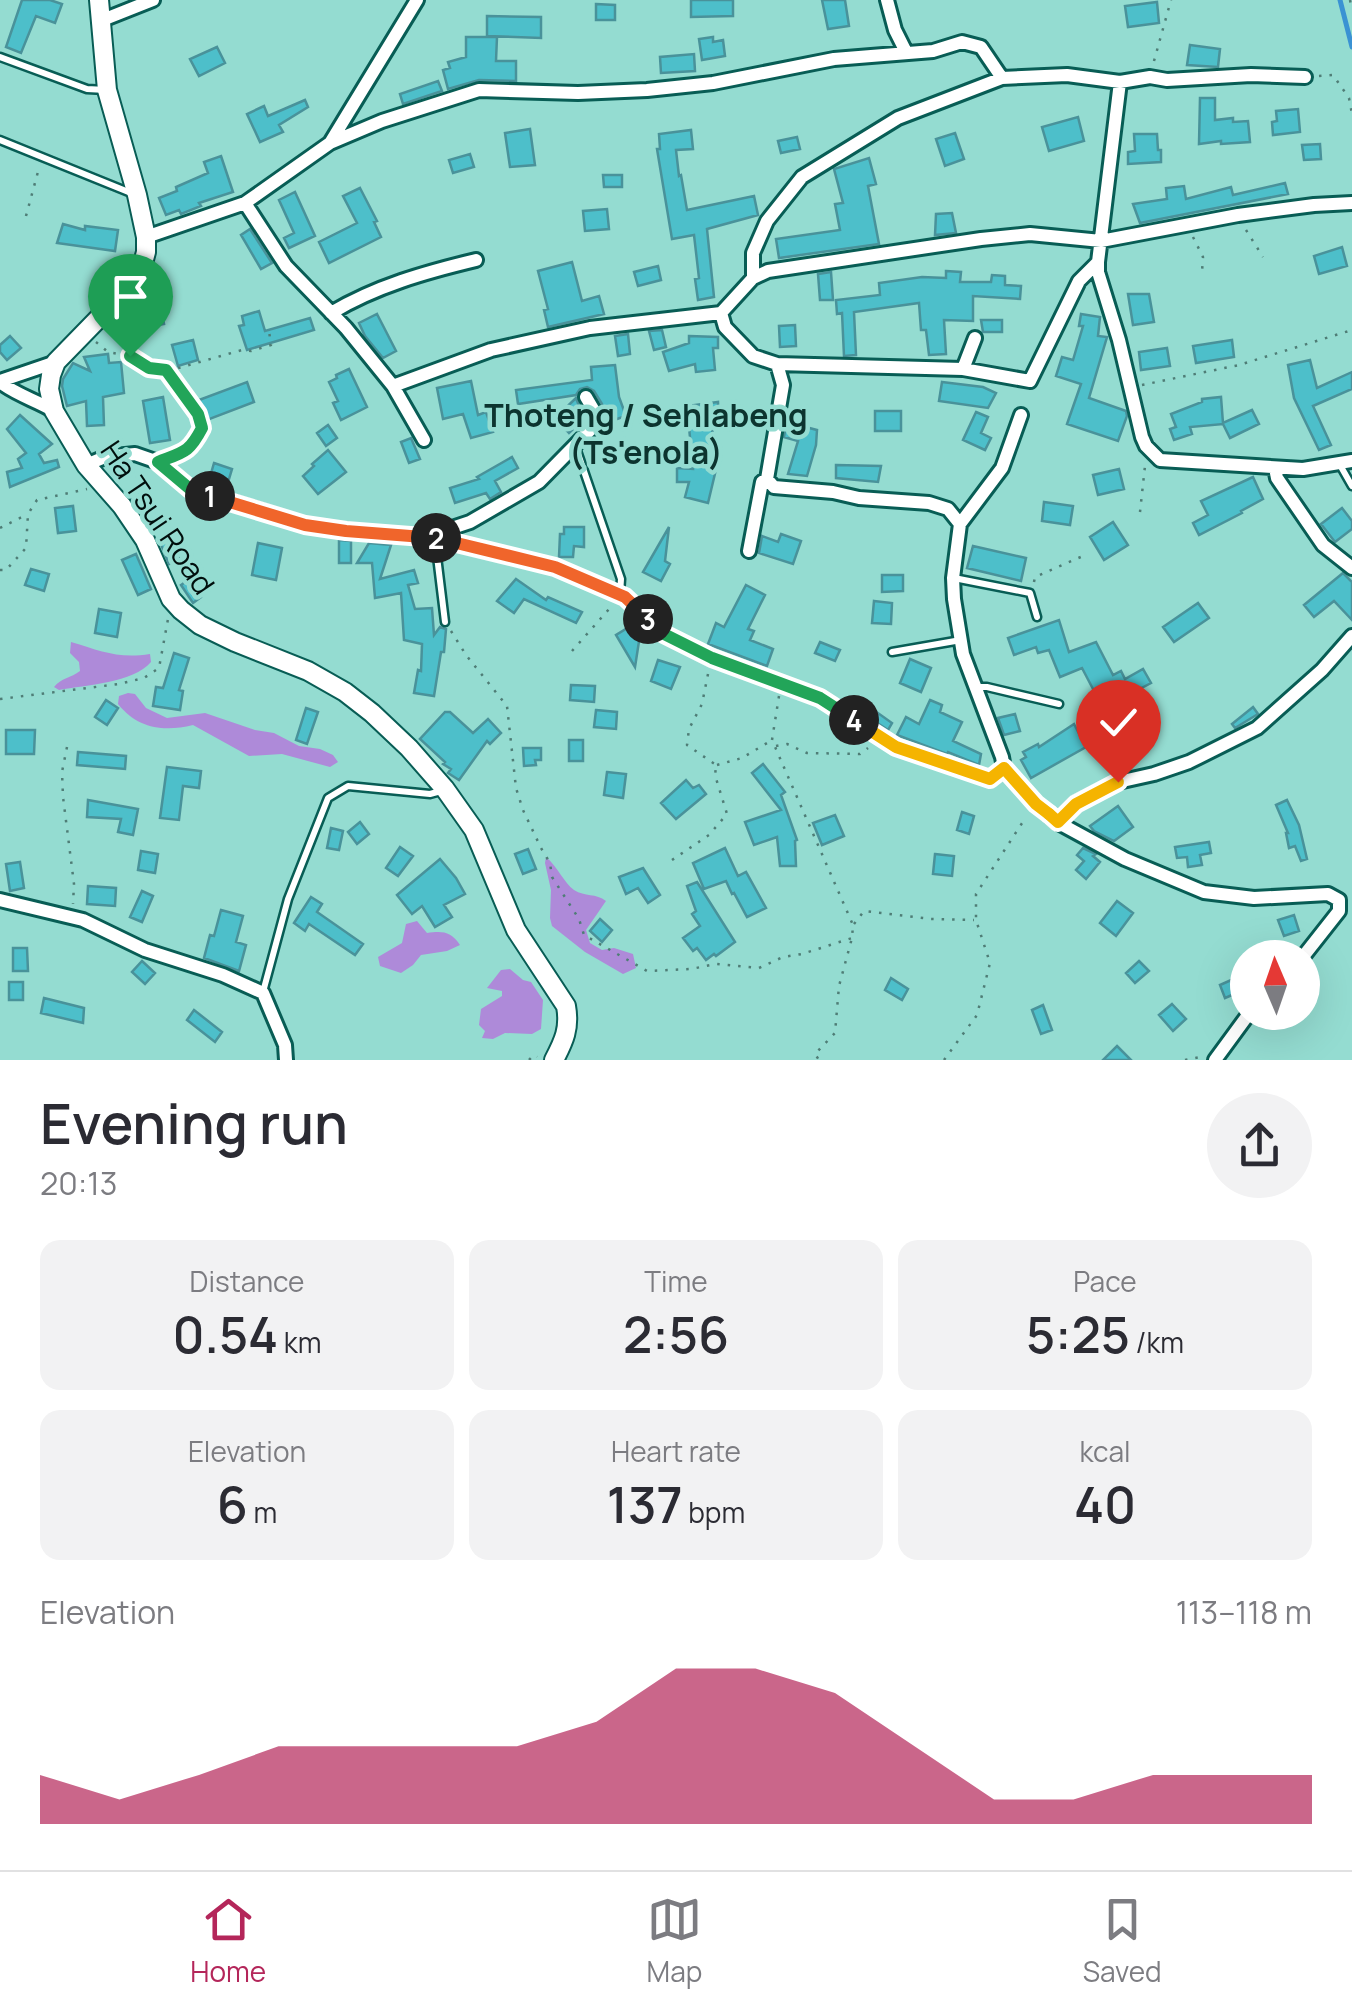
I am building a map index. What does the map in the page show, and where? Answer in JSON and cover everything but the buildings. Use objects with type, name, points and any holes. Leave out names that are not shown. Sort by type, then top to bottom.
[{"type":"street","points":[[54,411],[49,389],[56,362],[132,283],[146,252],[137,196],[107,90],[98,0]]},
{"type":"street","points":[[100,21],[152,0]]},
{"type":"street","points":[[330,142],[417,0]]},
{"type":"street","points":[[887,0],[906,52]]},
{"type":"street","points":[[146,237],[246,202],[330,142],[479,90],[647,90],[713,83],[834,59],[933,51],[962,42],[982,47],[1002,78]]},
{"type":"street","points":[[753,278],[753,253],[767,221],[802,177],[898,118],[1002,78],[1067,76],[1120,82],[1150,77],[1305,78]]},
{"type":"street","points":[[1120,82],[1098,272],[1146,446],[1160,460],[1303,470],[1346,463]]},
{"type":"street","points":[[246,202],[286,266],[392,386],[424,440]]},
{"type":"street","points":[[392,386],[490,350],[590,328],[721,313],[753,278],[768,271],[1030,234],[1102,242],[1238,215],[1352,203]]},
{"type":"street","points":[[331,313],[418,274],[476,260]]},
{"type":"street","points":[[721,313],[724,327],[752,356],[777,364],[962,369],[1030,381],[1078,281],[1098,262]]},
{"type":"street","points":[[962,369],[975,338]]},
{"type":"street","points":[[0,381],[56,362]]},
{"type":"street","points":[[750,551],[784,385],[777,364]]},
{"type":"street","points":[[0,381],[14,393],[54,411]]},
{"type":"street","points":[[435,538],[539,482],[595,425],[586,397]]},
{"type":"street","name":"Ha Tsui Road","points":[[54,411],[86,465],[145,540],[181,610],[200,625],[308,671],[345,692],[409,748],[445,790],[474,830],[516,930],[566,1006],[566,1035],[554,1060]]},
{"type":"street","points":[[1021,415],[1002,468],[960,524],[952,578],[963,654],[1004,768],[1058,822],[1125,859],[1204,892],[1254,898],[1328,894],[1339,900],[1340,911],[1317,940]]},
{"type":"street","points":[[86,465],[105,457],[135,454],[158,462],[190,489],[305,525],[435,538],[555,567],[620,595],[664,634],[712,658],[820,698],[896,747],[990,779],[1004,768]]},
{"type":"street","points":[[1276,468],[1277,478],[1323,545],[1352,568]]},
{"type":"street","points":[[767,479],[774,487],[929,503],[948,509],[960,524]]},
{"type":"street","points":[[1058,822],[1076,804],[1118,782],[1188,762],[1257,728],[1322,670],[1352,636]]},
{"type":"street","points":[[0,900],[84,920],[145,950],[223,975],[263,993],[286,1045],[286,1060]]},
{"type":"street","points":[[1216,1060],[1237,1030]]},
{"type":"lane","points":[[0,57],[87,89],[107,90]]},
{"type":"lane","points":[[0,140],[137,196]]},
{"type":"lane","points":[[575,446],[621,580],[620,595]]},
{"type":"lane","points":[[1346,463],[1352,486]]},
{"type":"lane","points":[[435,538],[445,622]]},
{"type":"lane","points":[[952,578],[1030,593],[1037,617]]},
{"type":"lane","points":[[892,652],[962,640]]},
{"type":"lane","points":[[974,687],[1059,704]]},
{"type":"lane","points":[[263,993],[288,899],[328,798],[348,786],[430,794],[445,790]]},
{"type":"path","points":[[1150,77],[1172,0]]},
{"type":"path","points":[[1350,0],[1352,10]]},
{"type":"path","points":[[1305,78],[1333,75],[1349,98],[1352,114]]},
{"type":"path","points":[[26,216],[40,167],[46,159]]},
{"type":"path","points":[[1238,215],[1263,256]]},
{"type":"path","points":[[1188,227],[1203,258],[1202,272]]},
{"type":"path","points":[[86,330],[108,352],[171,372],[271,345],[269,331]]},
{"type":"path","points":[[1131,388],[1239,365],[1352,330]]},
{"type":"path","points":[[158,462],[194,444],[202,428],[198,414],[166,370]]},
{"type":"path","points":[[1140,512],[1145,464],[1155,455]]},
{"type":"path","points":[[0,570],[6,570],[26,548],[28,514],[37,500],[102,483]]},
{"type":"path","points":[[0,528],[28,514]]},
{"type":"path","points":[[1030,593],[1036,577],[1083,556]]},
{"type":"path","points":[[572,651],[620,595]]},
{"type":"path","points":[[0,699],[98,688],[144,678],[159,668],[168,621],[181,610]]},
{"type":"path","points":[[445,622],[506,706],[516,788],[523,810],[550,863],[552,878],[579,919],[584,934],[647,971],[716,964],[759,968],[783,957],[852,938]]},
{"type":"path","points":[[712,658],[702,704],[686,744],[716,765]]},
{"type":"path","points":[[780,684],[772,740],[853,925],[838,986],[835,1033],[815,1054],[819,1060]]},
{"type":"path","points":[[775,746],[788,744],[807,753],[860,754],[881,737]]},
{"type":"path","points":[[716,765],[742,758],[772,740]]},
{"type":"path","points":[[66,747],[63,796],[74,884],[69,916]]},
{"type":"path","points":[[672,860],[709,835],[727,814],[714,776],[716,765]]},
{"type":"path","points":[[944,1060],[977,1016],[990,963],[976,920],[976,894],[1036,804]]},
{"type":"path","points":[[853,925],[864,911],[976,920]]},
{"type":"path","points":[[529,1060],[534,1056],[543,1060]]},
{"type":"shaded area","points":[[71,642],[119,655],[150,654],[151,662],[121,679],[59,690],[54,687],[80,671],[79,662],[70,653]]},
{"type":"shaded area","points":[[128,693],[167,718],[205,713],[274,733],[299,746],[320,749],[338,762],[330,767],[282,754],[249,756],[193,725],[152,726],[134,719],[118,704],[119,696]]},
{"type":"shaded area","points":[[546,857],[574,890],[606,901],[586,930],[590,943],[602,950],[614,948],[633,954],[636,968],[623,974],[585,952],[552,926]]},
{"type":"shaded area","points":[[417,921],[427,933],[446,933],[460,945],[421,955],[401,973],[380,966],[378,957],[402,943],[406,924]]},
{"type":"shaded area","points":[[510,969],[531,982],[543,1000],[541,1029],[532,1034],[505,1033],[493,1039],[482,1038],[485,1031],[479,1025],[481,1009],[502,996],[502,991],[487,988],[501,970]]},
{"type":"waterway","points":[[1340,0],[1352,47]]},
{"type":"district","name":"Thoteng / Sehlabeng (Ts'enola)","points":[[646,434]]},
{"type":"route","points":[[130,356],[149,368],[166,370],[198,414],[202,428],[194,444],[158,462],[190,489],[305,525],[435,538],[555,567],[625,597],[664,634],[748,673],[820,698],[896,747],[990,779],[1004,768],[1058,822],[1076,804],[1118,782]]}]
